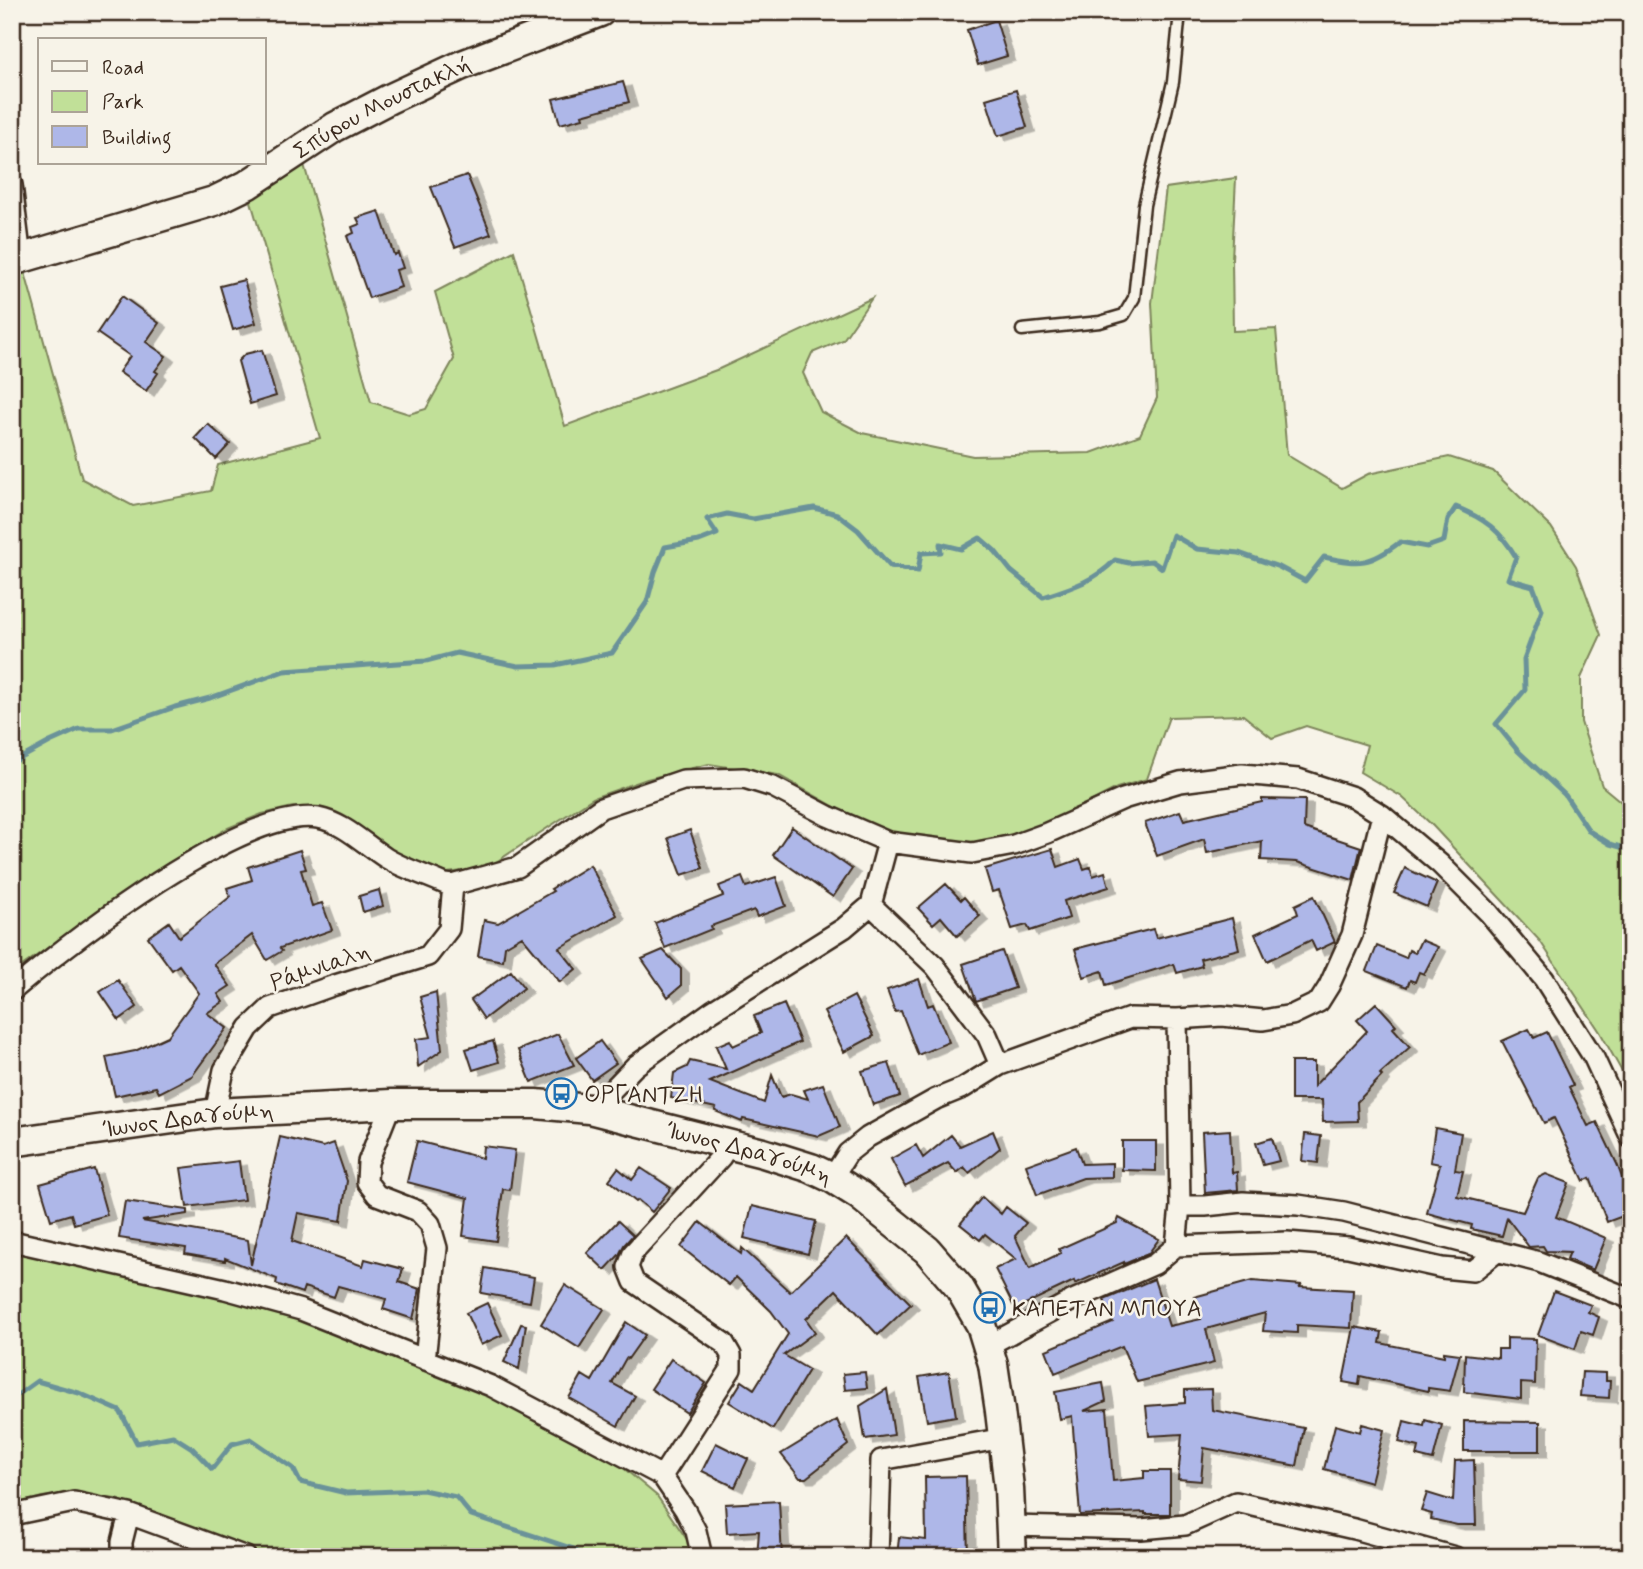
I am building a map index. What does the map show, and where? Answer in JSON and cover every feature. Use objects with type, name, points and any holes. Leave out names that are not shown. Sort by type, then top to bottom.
[{"type":"street","name":"Σπύρου Μουστακλή","points":[[17,260],[214,201],[247,185],[335,127],[398,94],[462,65],[600,12]]},
{"type":"street","points":[[12,185],[17,260]]},
{"type":"street","points":[[12,991],[70,944],[178,870],[237,837],[285,820],[318,818],[353,833],[387,858],[445,884],[453,885],[518,867],[601,808],[683,780],[744,778],[774,787],[828,816],[888,842],[972,853],[1014,845],[1048,834],[1123,799],[1180,782],[1242,774],[1298,779],[1353,797],[1382,815],[1440,864],[1479,904],[1544,979],[1594,1058],[1631,1138]]},
{"type":"street","points":[[832,1178],[848,1153],[868,1137],[936,1099],[963,1088],[1000,1065],[1130,1018],[1222,1016],[1263,1020],[1292,1015],[1319,1002],[1352,935],[1382,815]]},
{"type":"street","points":[[601,1112],[610,1092],[635,1066],[712,1012],[844,928],[870,905],[888,842]]},
{"type":"street","name":"Ράμνιαλη","points":[[215,1113],[224,1070],[249,1028],[270,1008],[428,956],[449,929],[453,885]]},
{"type":"street","points":[[870,905],[935,966],[986,1035],[1000,1065]]},
{"type":"street","points":[[1176,1246],[1180,1206],[1177,1019]]},
{"type":"street","points":[[391,1104],[368,1162],[367,1182],[377,1195],[418,1211],[430,1224],[437,1248],[425,1360]]},
{"type":"street","name":"Ίωνος Δραγούμη","points":[[12,1142],[215,1113],[391,1104],[536,1104],[601,1112],[799,1164],[832,1178],[896,1223],[945,1269],[972,1307],[989,1345],[1004,1438],[1012,1557]]},
{"type":"street","points":[[662,1476],[731,1368],[731,1356],[724,1343],[634,1282],[628,1266],[633,1253],[721,1157],[729,1144]]},
{"type":"street","points":[[1180,1206],[1243,1202],[1320,1208],[1389,1222],[1539,1262],[1631,1299]]},
{"type":"street","points":[[12,1241],[225,1289],[301,1310],[491,1386],[662,1476],[696,1531],[702,1557]]},
{"type":"street","points":[[989,1345],[1072,1301],[1154,1264],[1176,1246],[1286,1242],[1348,1247],[1442,1268],[1473,1271],[1498,1251]]},
{"type":"street","points":[[878,1557],[881,1460],[1004,1438]]},
{"type":"street","points":[[12,1515],[74,1502],[129,1514],[246,1557]]},
{"type":"street","points":[[1011,1526],[1141,1529],[1185,1525],[1236,1502],[1354,1529],[1455,1557]]},
{"type":"street","points":[[122,1557],[122,1542],[129,1514]]},
{"type":"lane","points":[[1022,330],[1100,322],[1124,315],[1134,298],[1144,205],[1173,82],[1180,12]]},
{"type":"green space","points":[[303,161],[371,402],[409,414],[426,409],[454,359],[435,292],[514,251],[565,426],[719,369],[872,298],[843,340],[812,353],[803,373],[821,412],[862,433],[973,456],[1091,453],[1140,435],[1157,398],[1152,303],[1166,188],[1236,178],[1232,259],[1233,331],[1276,329],[1287,455],[1342,488],[1368,474],[1449,457],[1493,471],[1551,527],[1576,566],[1601,635],[1581,678],[1581,722],[1602,786],[1631,810],[1631,1088],[1600,1032],[1540,941],[1432,825],[1402,797],[1360,772],[1367,745],[1306,726],[1272,738],[1243,715],[1169,717],[1147,779],[1117,788],[1043,826],[976,844],[878,831],[778,775],[709,764],[647,779],[593,798],[487,868],[447,873],[413,862],[353,823],[323,808],[293,807],[262,814],[228,828],[162,867],[12,973],[12,272],[24,269],[82,479],[133,506],[211,491],[218,465],[320,438],[250,198]]},
{"type":"green space","points":[[12,1241],[242,1300],[332,1332],[393,1358],[435,1368],[621,1466],[657,1496],[688,1541],[694,1557],[259,1557],[174,1520],[116,1499],[72,1494],[42,1497],[14,1505]]},
{"type":"building","points":[[996,20],[1007,56],[978,65],[967,30]]},
{"type":"building","points":[[623,82],[629,102],[560,124],[553,99]]},
{"type":"building","points":[[1016,90],[1027,127],[998,136],[986,99]]},
{"type":"building","points":[[467,175],[491,234],[455,247],[431,187]]},
{"type":"building","points":[[379,211],[394,255],[398,253],[403,268],[396,270],[401,287],[369,298],[347,236],[354,233],[352,227],[360,224],[357,218]]},
{"type":"building","points":[[244,280],[256,323],[233,330],[220,286]]},
{"type":"building","points":[[122,296],[159,323],[146,342],[166,356],[155,371],[158,373],[146,391],[119,372],[130,356],[97,333]]},
{"type":"building","points":[[262,350],[276,396],[250,404],[238,361],[245,354]]},
{"type":"building","points":[[208,424],[230,444],[216,459],[195,438]]},
{"type":"building","points":[[1262,799],[1305,800],[1304,828],[1361,847],[1353,880],[1297,862],[1261,860],[1262,841],[1207,853],[1204,839],[1157,856],[1145,823],[1180,811],[1184,820],[1262,802]]},
{"type":"building","points":[[792,827],[852,869],[833,897],[773,855]]},
{"type":"building","points":[[690,830],[703,868],[682,875],[668,838]]},
{"type":"building","points":[[1052,849],[1058,867],[1080,859],[1084,869],[1090,867],[1093,876],[1105,872],[1109,887],[1064,901],[1069,918],[1030,931],[1027,925],[1012,929],[999,890],[992,892],[985,869]]},
{"type":"building","points":[[300,850],[306,869],[301,870],[312,906],[322,903],[332,930],[280,948],[282,951],[267,960],[252,935],[214,964],[230,986],[218,994],[223,1002],[207,1013],[227,1028],[192,1076],[159,1093],[156,1087],[115,1096],[106,1057],[135,1051],[168,1036],[199,993],[179,965],[172,970],[148,937],[169,922],[179,937],[230,897],[227,888],[252,880],[248,867]]},
{"type":"building","points":[[590,865],[617,915],[559,948],[576,969],[560,982],[522,936],[505,946],[503,961],[478,956],[484,920],[498,923],[553,891],[551,889]]},
{"type":"building","points":[[1405,868],[1437,883],[1427,907],[1394,893]]},
{"type":"building","points":[[742,877],[746,887],[776,877],[786,906],[757,917],[754,910],[711,926],[712,929],[665,948],[655,923],[723,896],[719,886]]},
{"type":"building","points":[[946,884],[961,900],[964,897],[980,916],[957,936],[941,917],[933,924],[918,908]]},
{"type":"building","points":[[379,890],[383,906],[363,912],[359,896]]},
{"type":"building","points":[[1314,896],[1335,942],[1316,951],[1311,940],[1267,961],[1255,934],[1298,914],[1295,905]]},
{"type":"building","points":[[1232,918],[1239,949],[1200,959],[1202,966],[1177,973],[1174,964],[1106,985],[1102,971],[1084,977],[1075,949],[1153,929],[1156,938]]},
{"type":"building","points":[[1421,940],[1438,947],[1424,974],[1419,972],[1415,982],[1410,980],[1407,987],[1367,971],[1377,946],[1406,958],[1409,950],[1415,953]]},
{"type":"building","points":[[663,950],[681,969],[681,986],[668,997],[642,959]]},
{"type":"building","points":[[1002,951],[1015,988],[976,1001],[963,964]]},
{"type":"building","points":[[511,971],[524,988],[484,1019],[471,1000]]},
{"type":"building","points":[[919,979],[928,1006],[933,1004],[949,1042],[918,1055],[901,1011],[895,1012],[887,990]]},
{"type":"building","points":[[118,980],[137,1007],[119,1020],[100,992]]},
{"type":"building","points":[[436,992],[442,1050],[418,1067],[416,1039],[431,1037],[420,997]]},
{"type":"building","points":[[854,996],[874,1036],[844,1052],[824,1012]]},
{"type":"building","points":[[1376,1003],[1396,1025],[1393,1028],[1410,1047],[1380,1074],[1382,1076],[1357,1102],[1358,1121],[1323,1122],[1322,1100],[1291,1100],[1291,1062],[1314,1062],[1314,1086],[1367,1031],[1357,1020]]},
{"type":"building","points":[[784,1004],[800,1042],[710,1082],[764,1103],[772,1075],[781,1097],[791,1094],[808,1099],[804,1090],[823,1084],[840,1127],[819,1136],[743,1119],[742,1122],[715,1111],[716,1108],[671,1098],[674,1073],[687,1067],[690,1061],[726,1069],[716,1046],[730,1040],[733,1046],[761,1033],[754,1016]]},
{"type":"building","points":[[1529,1029],[1534,1038],[1547,1032],[1573,1085],[1569,1087],[1588,1126],[1597,1122],[1617,1164],[1631,1202],[1631,1213],[1607,1222],[1590,1178],[1584,1181],[1554,1118],[1544,1123],[1502,1041]]},
{"type":"building","points":[[558,1034],[574,1065],[531,1082],[518,1050]]},
{"type":"building","points":[[493,1041],[499,1062],[473,1070],[466,1049]]},
{"type":"building","points":[[600,1041],[616,1063],[592,1080],[576,1058]]},
{"type":"building","points":[[889,1063],[900,1096],[873,1105],[862,1071]]},
{"type":"building","points":[[1435,1128],[1461,1133],[1455,1170],[1463,1171],[1457,1196],[1523,1212],[1538,1178],[1546,1174],[1569,1183],[1556,1217],[1606,1238],[1593,1270],[1567,1259],[1570,1252],[1546,1251],[1543,1246],[1529,1247],[1507,1218],[1502,1236],[1471,1229],[1472,1225],[1427,1213],[1440,1164],[1430,1162]]},
{"type":"building","points":[[1230,1130],[1232,1173],[1237,1172],[1238,1190],[1205,1193],[1202,1132]]},
{"type":"building","points":[[993,1131],[1000,1148],[969,1173],[964,1167],[957,1173],[948,1163],[905,1186],[891,1159],[916,1145],[923,1158],[951,1135],[960,1146]]},
{"type":"building","points":[[1305,1134],[1321,1136],[1318,1163],[1302,1161]]},
{"type":"building","points":[[280,1137],[323,1147],[334,1143],[347,1181],[341,1221],[298,1213],[292,1241],[363,1266],[365,1259],[403,1269],[399,1282],[420,1289],[413,1319],[383,1309],[386,1299],[338,1286],[334,1297],[304,1287],[302,1293],[276,1284],[277,1279],[225,1258],[225,1261],[185,1254],[186,1248],[119,1238],[125,1201],[188,1210],[188,1214],[142,1221],[248,1240],[251,1265]]},
{"type":"building","points":[[1272,1138],[1279,1161],[1263,1165],[1256,1143]]},
{"type":"building","points":[[417,1141],[482,1158],[483,1146],[515,1150],[510,1190],[503,1189],[496,1241],[463,1236],[468,1198],[407,1182]]},
{"type":"building","points":[[1122,1141],[1156,1141],[1156,1171],[1122,1170]]},
{"type":"building","points":[[1076,1147],[1082,1164],[1112,1163],[1112,1177],[1083,1178],[1037,1195],[1026,1165]]},
{"type":"building","points":[[239,1161],[244,1200],[187,1207],[181,1168]]},
{"type":"building","points":[[618,1168],[632,1180],[641,1168],[671,1188],[652,1212],[609,1180]]},
{"type":"building","points":[[94,1169],[107,1215],[74,1224],[71,1214],[51,1220],[40,1184]]},
{"type":"building","points":[[982,1197],[1001,1214],[1006,1207],[1026,1223],[1015,1236],[1030,1268],[1061,1253],[1059,1249],[1117,1223],[1119,1218],[1159,1239],[1148,1254],[1075,1284],[1074,1281],[1015,1309],[995,1269],[1016,1259],[985,1234],[980,1240],[960,1224]]},
{"type":"building","points":[[752,1206],[816,1221],[808,1254],[744,1238]]},
{"type":"building","points":[[618,1221],[633,1235],[605,1270],[587,1253]]},
{"type":"building","points":[[700,1222],[741,1254],[742,1248],[790,1292],[846,1238],[911,1304],[878,1335],[836,1290],[806,1319],[815,1332],[784,1355],[809,1370],[773,1429],[729,1402],[742,1381],[754,1389],[788,1334],[771,1311],[736,1277],[729,1285],[681,1247]]},
{"type":"building","points":[[485,1268],[534,1277],[530,1302],[481,1293]]},
{"type":"building","points":[[1154,1279],[1169,1326],[1201,1319],[1194,1297],[1252,1281],[1353,1290],[1351,1328],[1297,1325],[1297,1333],[1263,1331],[1265,1313],[1206,1329],[1214,1363],[1137,1382],[1122,1346],[1055,1373],[1046,1350],[1113,1322],[1104,1300]]},
{"type":"building","points":[[565,1285],[604,1309],[579,1348],[541,1324]]},
{"type":"building","points":[[1554,1291],[1591,1305],[1588,1312],[1599,1317],[1593,1335],[1581,1331],[1575,1349],[1538,1335]]},
{"type":"building","points":[[487,1303],[502,1335],[481,1345],[466,1313]]},
{"type":"building","points":[[626,1322],[645,1335],[628,1359],[626,1358],[612,1383],[635,1396],[618,1426],[569,1398],[582,1375],[592,1381]]},
{"type":"building","points":[[521,1324],[526,1325],[519,1369],[504,1362]]},
{"type":"building","points":[[1354,1327],[1382,1332],[1380,1343],[1444,1356],[1444,1352],[1460,1354],[1450,1391],[1428,1388],[1428,1391],[1360,1376],[1359,1385],[1343,1382]]},
{"type":"building","points":[[1507,1338],[1536,1339],[1535,1384],[1521,1383],[1521,1399],[1464,1392],[1465,1354],[1498,1358],[1498,1349],[1507,1349]]},
{"type":"building","points":[[671,1359],[706,1383],[687,1413],[651,1389]]},
{"type":"building","points":[[865,1372],[867,1388],[845,1390],[843,1374]]},
{"type":"building","points":[[949,1372],[956,1416],[927,1421],[919,1377]]},
{"type":"building","points":[[1582,1372],[1606,1373],[1606,1381],[1610,1381],[1609,1398],[1580,1396]]},
{"type":"building","points":[[1103,1383],[1106,1401],[1084,1411],[1107,1409],[1113,1481],[1144,1478],[1144,1471],[1170,1471],[1170,1514],[1145,1512],[1080,1515],[1072,1416],[1060,1419],[1055,1392]]},
{"type":"building","points":[[887,1389],[894,1435],[865,1439],[860,1406]]},
{"type":"building","points":[[1211,1389],[1212,1410],[1304,1428],[1297,1466],[1204,1448],[1201,1481],[1178,1479],[1182,1434],[1149,1436],[1146,1406],[1185,1403],[1185,1390]]},
{"type":"building","points":[[837,1420],[848,1445],[806,1478],[800,1478],[781,1454]]},
{"type":"building","points":[[1425,1420],[1442,1425],[1433,1460],[1417,1456],[1419,1447],[1399,1442],[1404,1421],[1424,1426]]},
{"type":"building","points":[[1464,1421],[1540,1422],[1540,1451],[1464,1451]]},
{"type":"building","points":[[1362,1424],[1384,1430],[1371,1482],[1324,1469],[1335,1425],[1360,1432]]},
{"type":"building","points":[[716,1443],[748,1459],[735,1487],[702,1471]]},
{"type":"building","points":[[1474,1460],[1476,1525],[1457,1525],[1431,1519],[1432,1514],[1421,1511],[1427,1493],[1453,1501],[1455,1461]]},
{"type":"building","points":[[966,1476],[968,1557],[897,1557],[899,1537],[926,1540],[925,1477]]},
{"type":"building","points":[[779,1501],[782,1557],[757,1557],[759,1531],[727,1533],[725,1504]]},
{"type":"waterway","points":[[12,763],[79,729],[112,729],[284,671],[426,661],[457,653],[518,666],[555,665],[612,653],[647,602],[665,547],[699,541],[717,534],[707,519],[727,514],[753,519],[814,508],[837,514],[858,530],[890,566],[918,571],[921,553],[941,552],[940,544],[961,549],[980,538],[1011,571],[1043,597],[1091,579],[1115,560],[1129,563],[1152,561],[1162,568],[1173,535],[1197,549],[1239,553],[1279,567],[1305,581],[1324,557],[1364,561],[1381,555],[1400,542],[1427,547],[1444,541],[1448,519],[1456,507],[1484,521],[1504,539],[1516,557],[1508,579],[1533,586],[1542,610],[1524,659],[1525,690],[1496,724],[1518,751],[1565,795],[1589,831],[1610,844],[1631,850]]},
{"type":"waterway","points":[[12,1399],[37,1381],[79,1393],[120,1411],[137,1443],[173,1436],[192,1448],[212,1469],[232,1444],[251,1439],[293,1468],[300,1482],[346,1493],[423,1490],[456,1497],[471,1515],[574,1549],[583,1557]]},
{"type":"place","name":"ΟΡΓΑΝΤΖΗ","points":[[561,1094]]},
{"type":"place","name":"ΚΑΠΕΤΑΝ ΜΠΟΥΑ","points":[[989,1308]]}]
